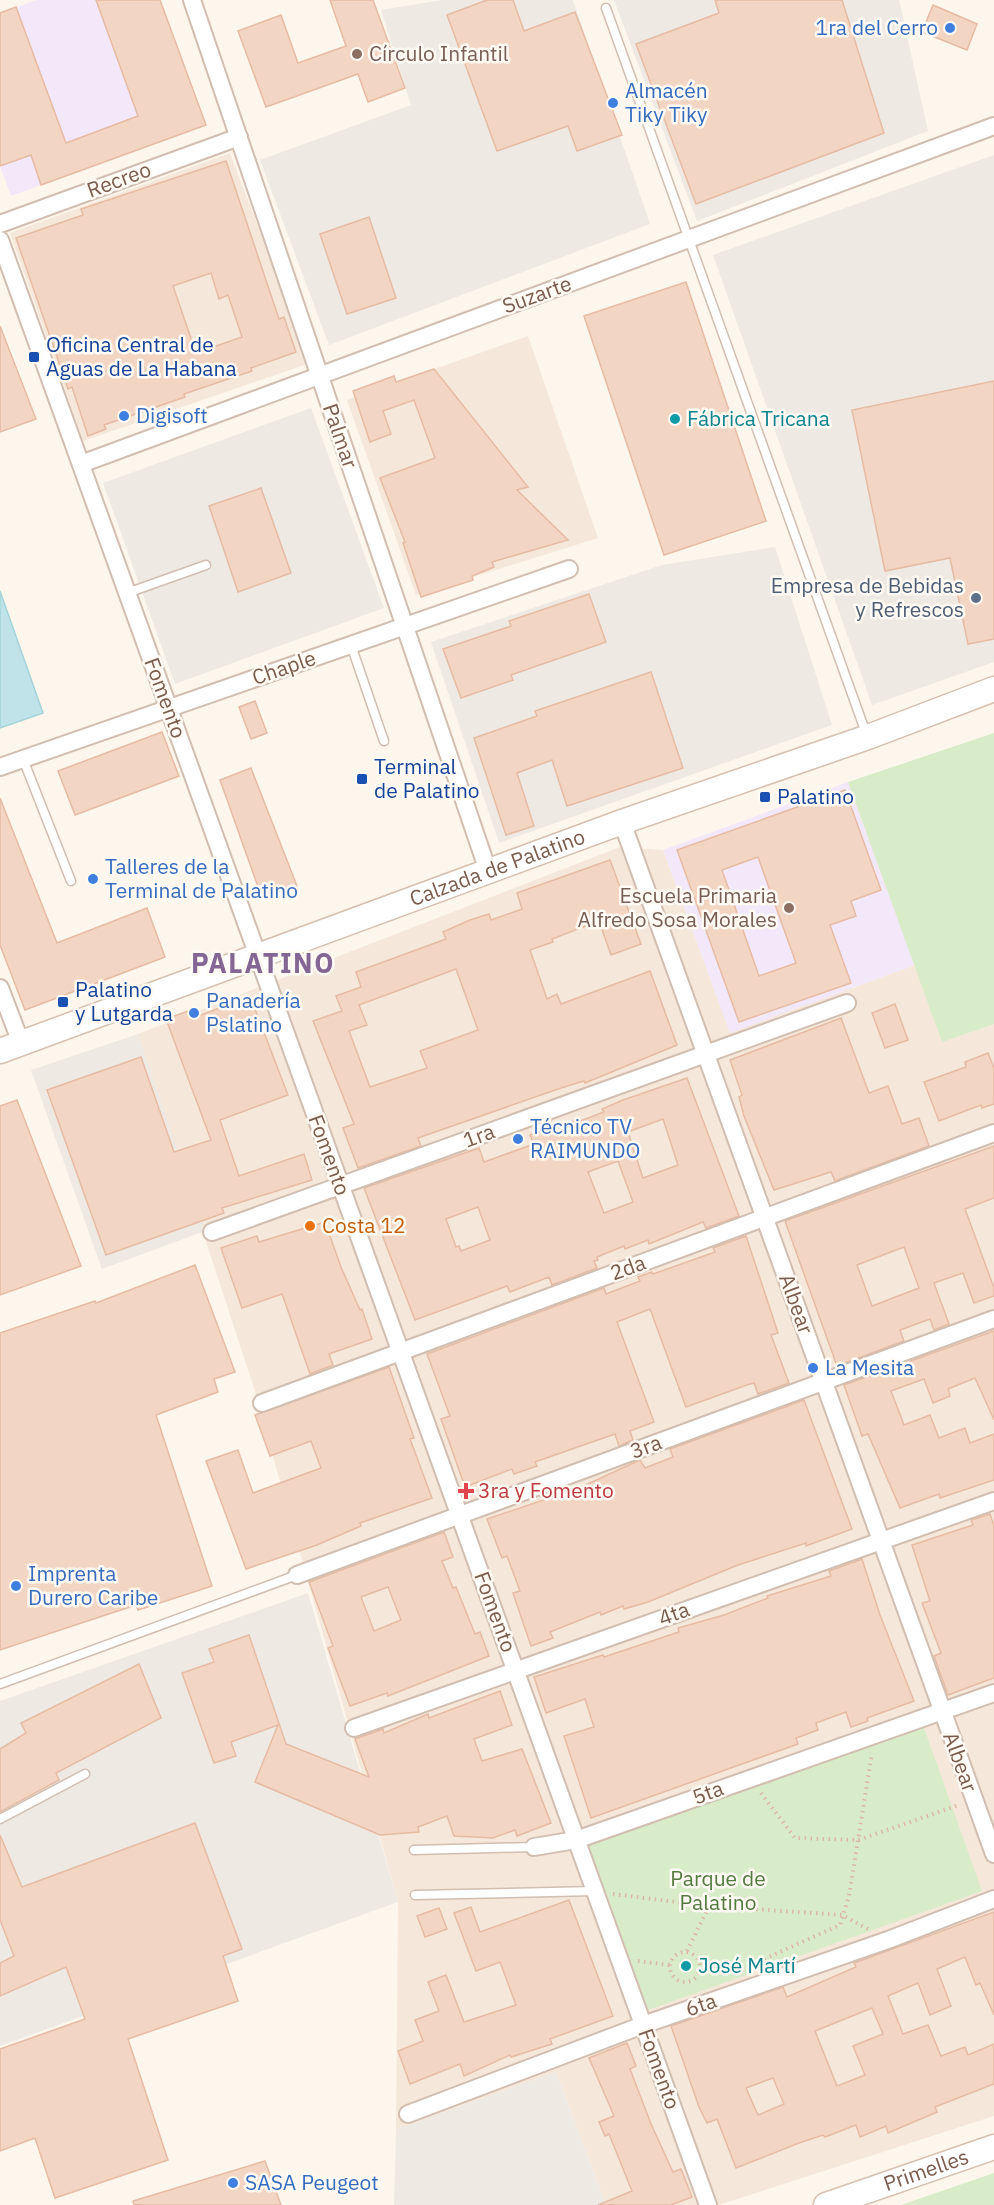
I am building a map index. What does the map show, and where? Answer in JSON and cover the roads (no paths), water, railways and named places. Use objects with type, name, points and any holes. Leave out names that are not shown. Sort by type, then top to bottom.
[{"type":"street","name":"Palmar","points":[[192,0],[488,871]]},
{"type":"street","name":"Suzarte","points":[[81,464],[994,126]]},
{"type":"street","name":"Recreo","points":[[0,224],[239,136]]},
{"type":"street","name":"Fomento","points":[[0,240],[708,2205]]},
{"type":"street","name":"Chaple","points":[[0,767],[569,569]]},
{"type":"street","name":"Calzada de Palatino","points":[[11,1047],[622,822],[868,737],[994,689]]},
{"type":"street","name":"Albear","points":[[622,822],[994,1853]]},
{"type":"street","points":[[0,988],[11,1047]]},
{"type":"street","name":"1ra","points":[[212,1232],[847,1003]]},
{"type":"street","name":"2da","points":[[262,1402],[994,1133]]},
{"type":"street","name":"3ra","points":[[297,1575],[994,1319]]},
{"type":"street","name":"4ta","points":[[354,1728],[994,1501]]},
{"type":"street","name":"5ta","points":[[534,1848],[576,1840],[994,1693]]},
{"type":"street","name":"6ta","points":[[408,2114],[643,2025],[888,1940],[994,1899]]},
{"type":"street","name":"Primelles","points":[[826,2205],[994,2147]]},
{"type":"lane","points":[[606,8],[868,737]]},
{"type":"lane","points":[[127,593],[206,565]]},
{"type":"lane","points":[[351,645],[384,741]]},
{"type":"lane","points":[[23,759],[71,881]]},
{"type":"lane","points":[[0,1684],[297,1575]]},
{"type":"lane","points":[[0,1819],[85,1773]]},
{"type":"lane","name":"5ta","points":[[414,1850],[534,1848]]},
{"type":"lane","points":[[415,1895],[595,1891]]},
{"type":"water","points":[[0,591],[43,713],[0,728]]},
{"type":"place","name":"1ra del Cerro","points":[[950,28]]},
{"type":"place","name":"Círculo Infantil","points":[[357,54]]},
{"type":"place","name":"Almacén Tiky Tiky","points":[[613,103]]},
{"type":"place","name":"Oficina Central de Aguas de La Habana","points":[[34,357]]},
{"type":"place","name":"Digisoft","points":[[124,416]]},
{"type":"place","name":"Fábrica Tricana","points":[[675,419]]},
{"type":"place","name":"Empresa de Bebidas y Refrescos","points":[[976,598]]},
{"type":"place","name":"Terminal de Palatino","points":[[362,779]]},
{"type":"place","name":"Palatino","points":[[765,797]]},
{"type":"place","name":"Talleres de la Terminal de Palatino","points":[[93,879]]},
{"type":"place","name":"Escuela Primaria Alfredo Sosa Morales","points":[[789,908]]},
{"type":"place","name":"Palatino y Lutgarda","points":[[63,1002]]},
{"type":"place","name":"Panadería Pslatino","points":[[194,1013]]},
{"type":"place","name":"Técnico TV RAIMUNDO","points":[[518,1139]]},
{"type":"place","name":"Costa 12","points":[[310,1226]]},
{"type":"place","name":"La Mesita","points":[[813,1368]]},
{"type":"place","name":"3ra y Fomento","points":[[466,1491]]},
{"type":"place","name":"Imprenta Durero Caribe","points":[[16,1586]]},
{"type":"place","name":"José Martí","points":[[686,1966]]},
{"type":"place","name":"SASA Peugeot","points":[[233,2183]]},
{"type":"district","name":"PALATINO","points":[[263,964]]},
{"type":"park label","name":"Parque de Palatino","points":[[718,1891]]}]
